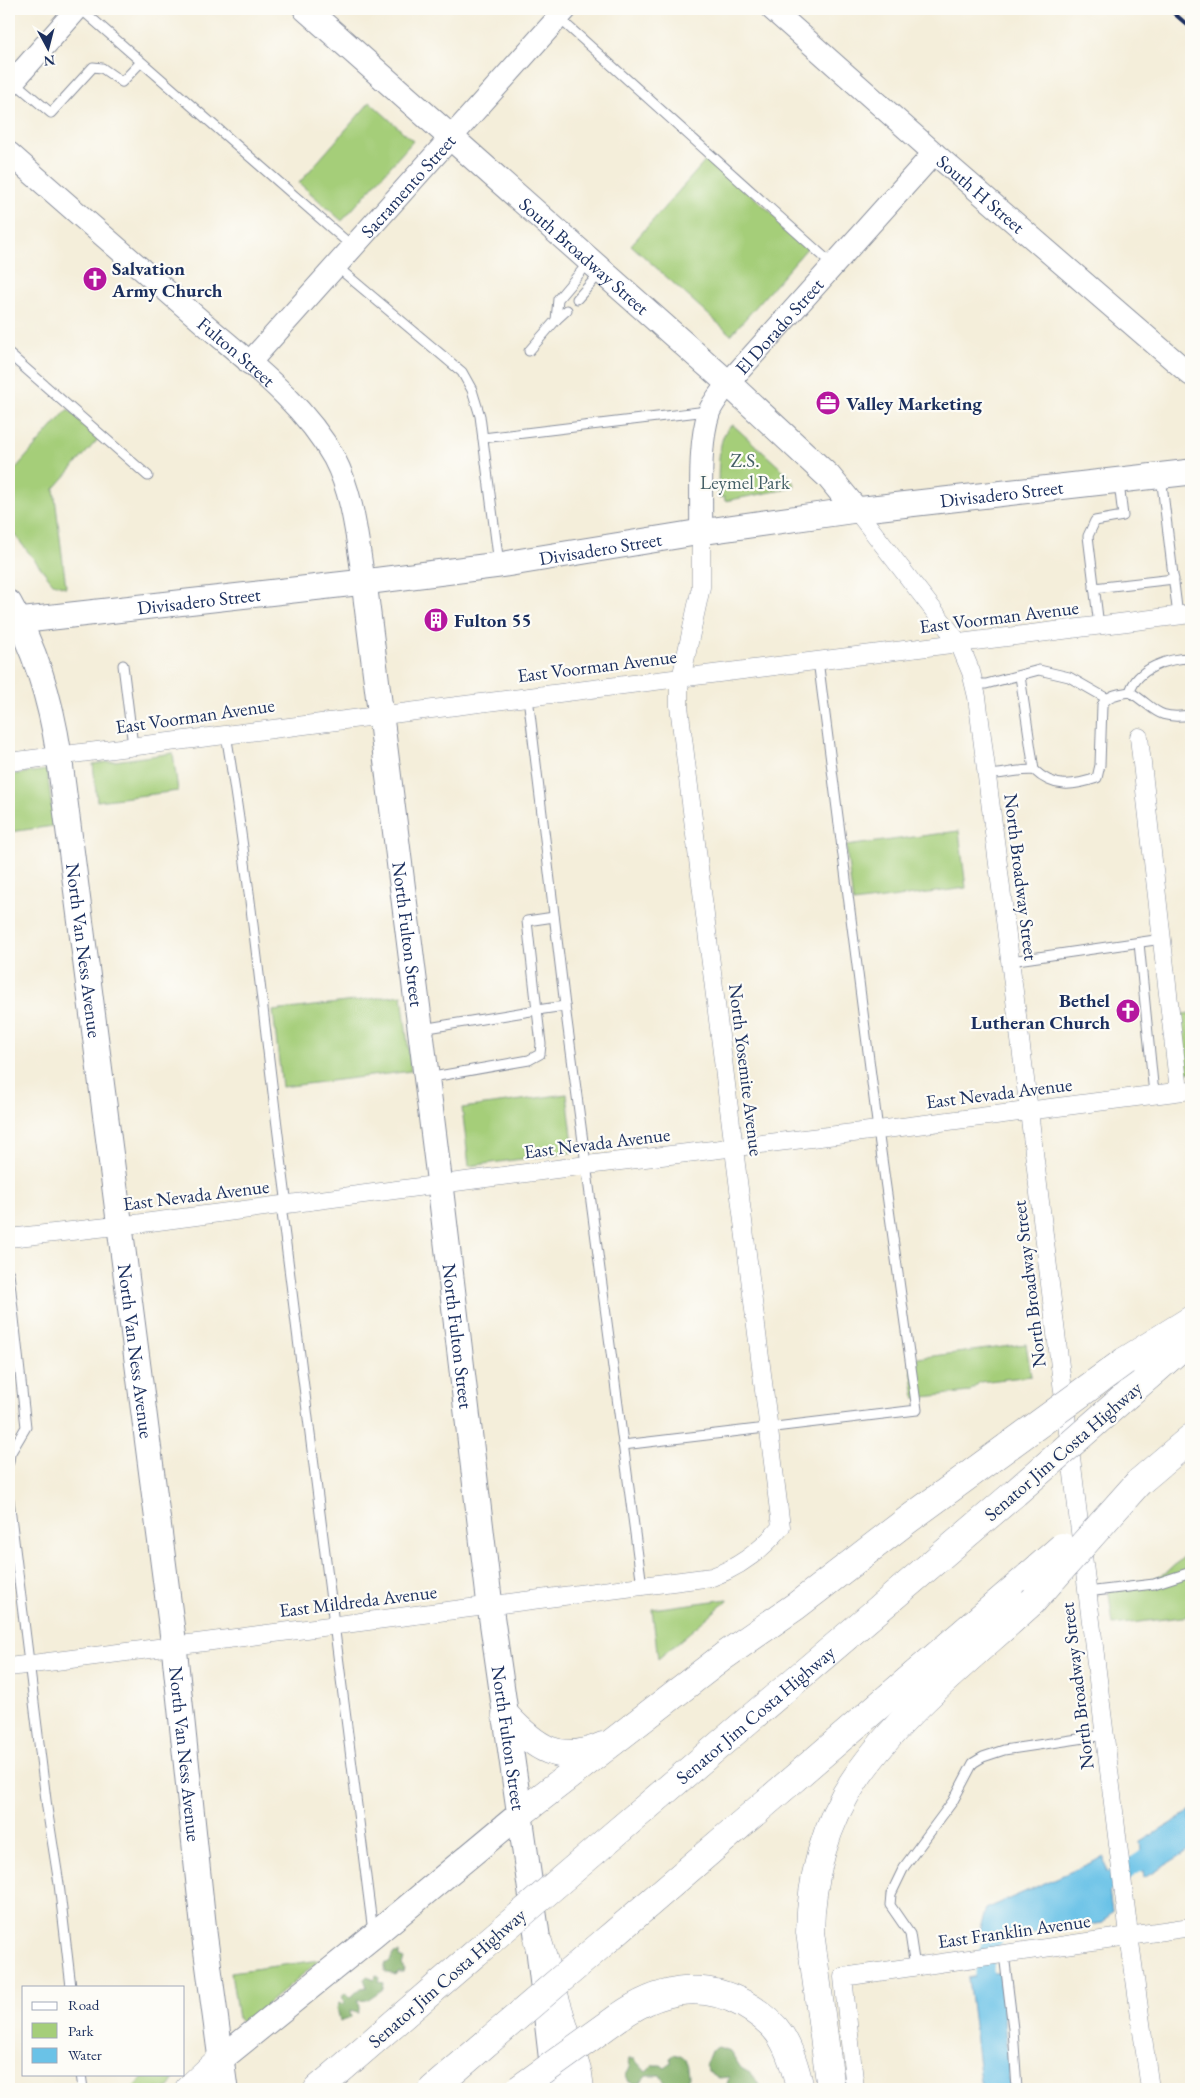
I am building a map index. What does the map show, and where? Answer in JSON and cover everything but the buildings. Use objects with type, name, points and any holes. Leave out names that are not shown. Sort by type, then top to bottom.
[{"type":"highway","points":[[521,1814],[724,1656],[796,1606],[909,1519],[1125,1361],[1191,1320]]},
{"type":"highway","name":"Senator Jim Costa Highway","points":[[318,2089],[1015,1493],[1191,1339]]},
{"type":"highway","points":[[831,2089],[810,1932],[810,1914],[817,1870],[830,1827],[855,1779],[873,1756],[1031,1589],[1138,1483],[1191,1438]]},
{"type":"highway","points":[[432,2089],[608,1939],[1031,1589]]},
{"type":"highway","points":[[506,1716],[526,1738],[543,1749],[568,1754],[582,1753],[615,1740]]},
{"type":"highway","points":[[538,1942],[578,2074],[580,2089]]},
{"type":"highway","points":[[519,2089],[636,2005],[676,1990],[694,1989],[714,1991],[733,1998],[768,2020],[780,2035],[796,2070],[800,2089]]},
{"type":"highway","points":[[189,2089],[221,2059]]},
{"type":"main road","name":"South Broadway Street","points":[[306,9],[728,382],[829,477],[856,510]]},
{"type":"main road","name":"Divisadero Street","points":[[12,615],[364,582],[499,565],[701,532],[856,510],[1191,472]]},
{"type":"main road","name":"North Fulton Street","points":[[364,582],[425,1078],[440,1185],[490,1606],[521,1814],[555,2089]]},
{"type":"main road","name":"North Van Ness Avenue","points":[[12,615],[35,657],[52,715],[59,755],[174,1646],[204,1932],[225,2089]]},
{"type":"main road","points":[[221,2059],[521,1814]]},
{"type":"street","points":[[11,84],[77,9]]},
{"type":"street","name":"South H Street","points":[[772,9],[934,153],[1191,376]]},
{"type":"street","name":"Sacramento Street","points":[[249,363],[451,137],[558,11]]},
{"type":"street","name":"Fulton Street","points":[[9,153],[249,363],[302,414],[333,457],[349,496],[364,582]]},
{"type":"street","name":"El Dorado Street","points":[[701,532],[704,446],[710,411],[728,382],[934,153]]},
{"type":"street","name":"North Broadway Street","points":[[856,510],[959,643],[974,684],[1029,1111],[1123,1890],[1150,2089]]},
{"type":"street","name":"North Yosemite Avenue","points":[[701,532],[701,588],[681,677],[679,706],[781,1527],[768,1543],[732,1570],[712,1576]]},
{"type":"street","name":"East Voorman Avenue","points":[[9,762],[1185,615]]},
{"type":"street","points":[[1139,737],[1162,939],[1185,1090]]},
{"type":"street","name":"East Nevada Avenue","points":[[9,1238],[121,1226],[1185,1090]]},
{"type":"street","name":"East Mildreda Avenue","points":[[9,1666],[490,1606],[712,1576]]},
{"type":"street","name":"East Franklin Avenue","points":[[855,2089],[843,1977],[1129,1935],[1191,1928]]},
{"type":"lane","points":[[80,9],[353,247]]},
{"type":"lane","points":[[558,11],[834,265]]},
{"type":"lane","points":[[11,84],[51,112],[93,67],[102,68],[122,82],[141,62]]},
{"type":"lane","points":[[336,266],[462,372],[475,398],[483,438],[499,565]]},
{"type":"lane","points":[[576,299],[596,266]]},
{"type":"lane","points":[[556,320],[558,299],[596,266]]},
{"type":"lane","points":[[529,351],[567,310]]},
{"type":"lane","points":[[9,354],[148,476]]},
{"type":"lane","points":[[483,438],[710,411]]},
{"type":"lane","points":[[1161,476],[1174,579],[1185,615]]},
{"type":"lane","points":[[1099,626],[1088,536],[1095,521],[1124,516],[1119,481]]},
{"type":"lane","points":[[1094,588],[1174,579]]},
{"type":"lane","points":[[1130,692],[1132,683],[1162,662],[1177,658],[1191,658]]},
{"type":"lane","points":[[624,1445],[917,1410],[878,1130],[818,660]]},
{"type":"lane","points":[[123,665],[133,746]]},
{"type":"lane","points":[[974,684],[986,684],[1040,670],[1070,677],[1106,698],[1130,692]]},
{"type":"lane","points":[[1020,676],[1034,770],[1043,778],[1066,785],[1097,778],[1100,765],[1102,705],[1106,698]]},
{"type":"lane","points":[[1130,692],[1161,716],[1191,715]]},
{"type":"lane","points":[[528,697],[565,1006],[588,1165],[642,1586]]},
{"type":"lane","points":[[226,734],[247,868],[284,1205],[373,1936]]},
{"type":"lane","points":[[987,775],[998,775],[1019,770],[1034,770]]},
{"type":"lane","points":[[425,1078],[529,1060],[540,1054],[541,1044],[526,921],[554,917]]},
{"type":"lane","points":[[1010,961],[1162,939]]},
{"type":"lane","points":[[1139,943],[1154,1094]]},
{"type":"lane","points":[[419,1029],[565,1006]]},
{"type":"lane","points":[[9,1274],[26,1428],[10,1454],[9,1462]]},
{"type":"lane","points":[[9,1500],[47,1808],[60,1884],[71,1986]]},
{"type":"lane","points":[[1087,1592],[1154,1584],[1191,1572]]},
{"type":"lane","points":[[915,1967],[910,1934],[890,1904],[891,1894],[904,1867],[953,1801],[974,1763],[983,1757],[1004,1750],[1104,1735]]},
{"type":"lane","points":[[1001,1954],[1013,2029],[1017,2089]]},
{"type":"lane","points":[[81,2076],[83,2089]]},
{"type":"green space","points":[[370,102],[413,141],[342,221],[299,183]]},
{"type":"green space","points":[[709,157],[809,246],[731,335],[631,245]]},
{"type":"green space","points":[[68,409],[100,437],[54,489],[65,587],[53,583],[9,528],[9,476]]},
{"type":"green space","name":"Z.S. Leymel Park","points":[[733,425],[786,473],[795,485],[793,488],[725,501],[724,497],[718,498],[718,469],[721,446],[727,429]]},
{"type":"green space","points":[[173,753],[178,791],[97,801],[93,764]]},
{"type":"green space","points":[[47,770],[54,826],[9,832],[9,775]]},
{"type":"green space","points":[[959,831],[966,888],[853,903],[846,846]]},
{"type":"green space","points":[[402,995],[411,1071],[282,1087],[273,1011]]},
{"type":"green space","points":[[1191,1013],[1191,1072],[1176,1074],[1169,1016]]},
{"type":"green space","points":[[567,1094],[574,1152],[469,1166],[462,1108]]},
{"type":"green space","points":[[1026,1344],[1031,1376],[980,1382],[969,1392],[915,1398],[910,1359]]},
{"type":"green space","points":[[1191,1550],[1191,1616],[1113,1625],[1108,1586],[1149,1580],[1167,1572]]},
{"type":"green space","points":[[728,1600],[658,1659],[652,1609]]},
{"type":"green space","points":[[399,1953],[399,1957],[404,1959],[403,1972],[398,1972],[395,1975],[385,1972],[385,1964],[390,1961],[393,1954]]},
{"type":"green space","points":[[320,1960],[247,2021],[241,2022],[238,2019],[231,1972]]},
{"type":"green space","points":[[376,1975],[380,1978],[379,1982],[384,1983],[383,1989],[367,2000],[357,2001],[360,2006],[358,2013],[350,2011],[351,2017],[340,2021],[337,2008],[339,2003],[345,2004],[342,1997],[345,1993],[351,1997],[361,1988],[367,1987],[364,1979],[367,1976],[375,1979]]},
{"type":"green space","points":[[717,2047],[730,2051],[741,2068],[752,2074],[763,2089],[727,2089],[729,2077],[719,2078],[708,2071],[705,2066],[711,2051]]},
{"type":"green space","points":[[672,2054],[684,2058],[687,2064],[689,2077],[681,2089],[667,2089],[660,2075],[646,2075],[641,2082],[636,2084],[629,2082],[626,2075],[630,2068],[629,2059],[634,2059],[646,2072],[654,2065],[661,2065],[665,2068],[672,2063],[670,2059]]},
{"type":"green space","points":[[144,2076],[177,2076],[168,2089],[131,2089]]},
{"type":"water","points":[[1191,1811],[1191,1849],[1144,1878],[1140,1842]]},
{"type":"water","points":[[1104,1857],[1112,1911],[1103,1923],[976,1941],[986,1909]]},
{"type":"water","points":[[1000,1972],[1010,2089],[982,2089],[968,1978]]},
{"type":"waterway","points":[[1087,1896],[1191,1829]]},
{"type":"waterway","points":[[985,1999],[984,1977],[986,1957],[993,1939],[1007,1922]]},
{"type":"railway","points":[[1169,9],[1191,28]]},
{"type":"railway","points":[[1183,9],[1191,16]]},
{"type":"place","name":"Salvation Army Church","points":[[95,279]]},
{"type":"place","name":"Valley Marketing","points":[[828,403]]},
{"type":"place","name":"Fulton 55","points":[[436,620]]},
{"type":"place","name":"Bethel Lutheran Church","points":[[1128,1011]]}]
